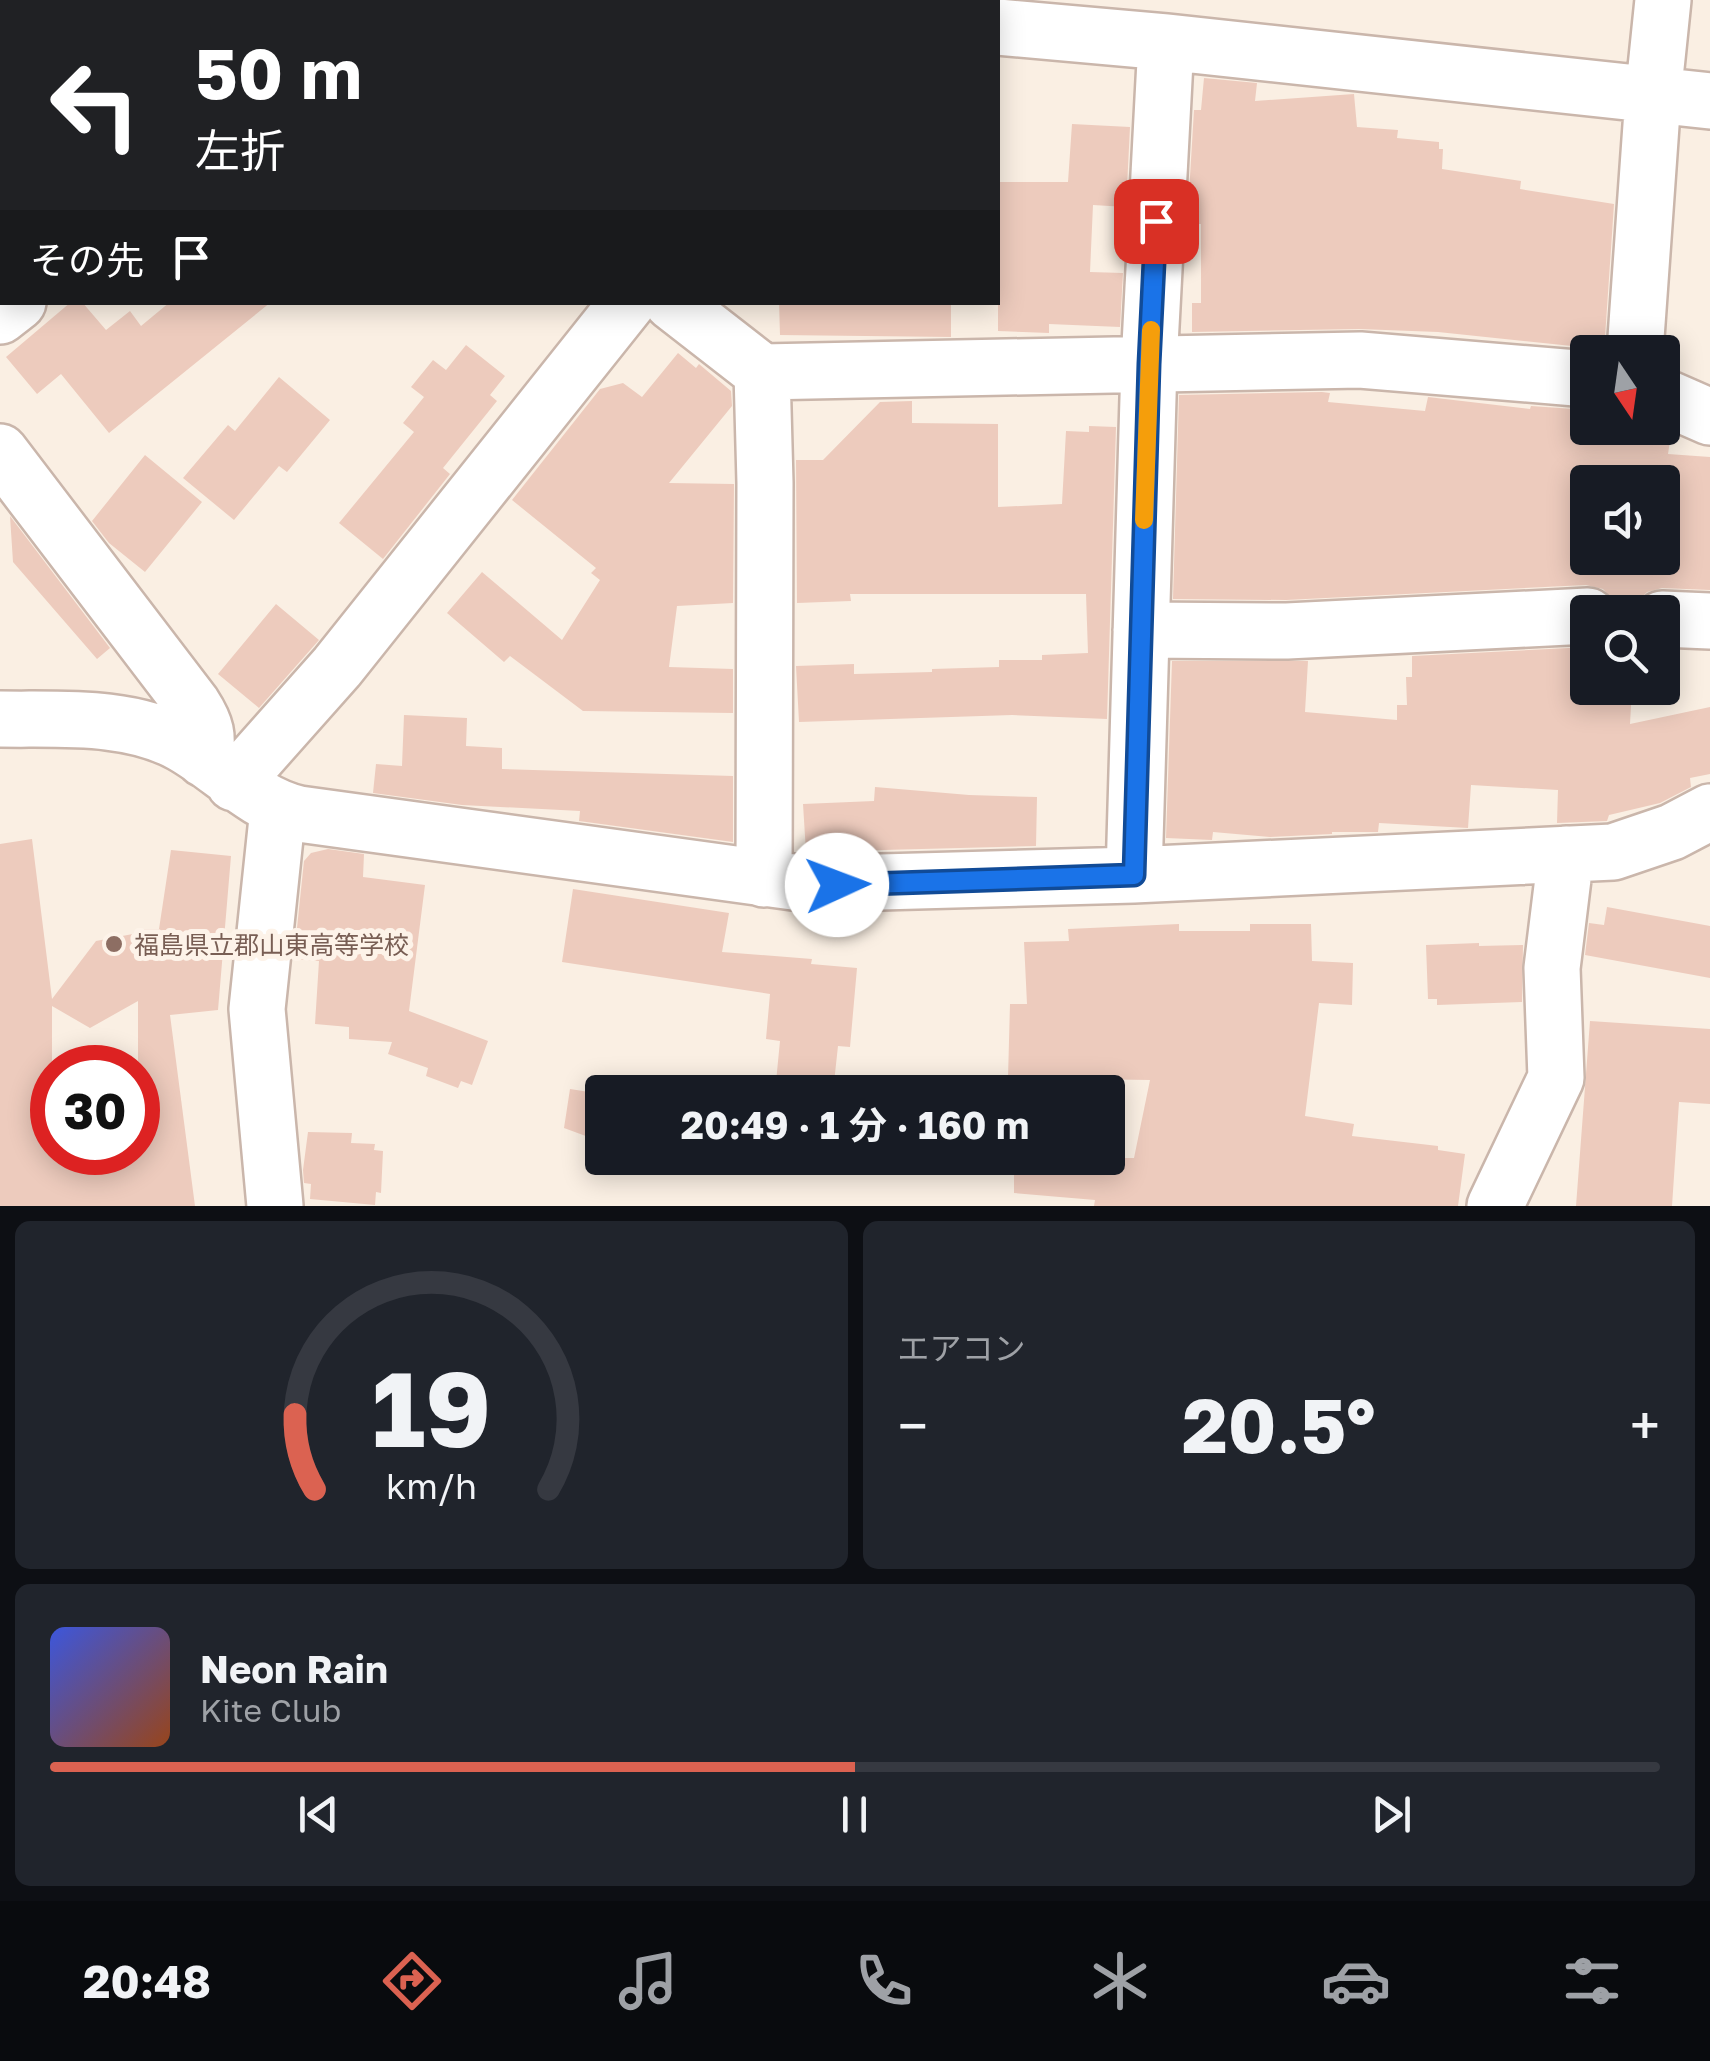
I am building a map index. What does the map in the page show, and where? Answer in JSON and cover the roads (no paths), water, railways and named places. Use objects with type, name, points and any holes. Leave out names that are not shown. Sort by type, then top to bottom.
[{"type":"street","points":[[1636,335],[1663,0]]},
{"type":"street","points":[[1000,27],[1710,101]]},
{"type":"street","points":[[1134,875],[1149,364],[1166,42]]},
{"type":"street","points":[[239,784],[626,305]]},
{"type":"street","points":[[676,305],[762,372],[1360,360],[1570,378]]},
{"type":"street","points":[[762,372],[764,879]]},
{"type":"street","points":[[1680,404],[1710,417]]},
{"type":"street","points":[[0,452],[193,705],[206,727],[208,739],[239,784],[276,1206]]},
{"type":"street","points":[[1141,630],[1287,632],[1570,617]]},
{"type":"street","points":[[1680,620],[1710,621]]},
{"type":"street","points":[[0,719],[92,722],[150,730],[182,744],[239,784],[394,829],[764,879],[837,885],[1613,852],[1672,832],[1710,812]]},
{"type":"street","points":[[1496,1206],[1556,1078],[1552,968],[1566,854]]},
{"type":"place","name":"福島県立郡山東高等学校","points":[[114,944]]}]
